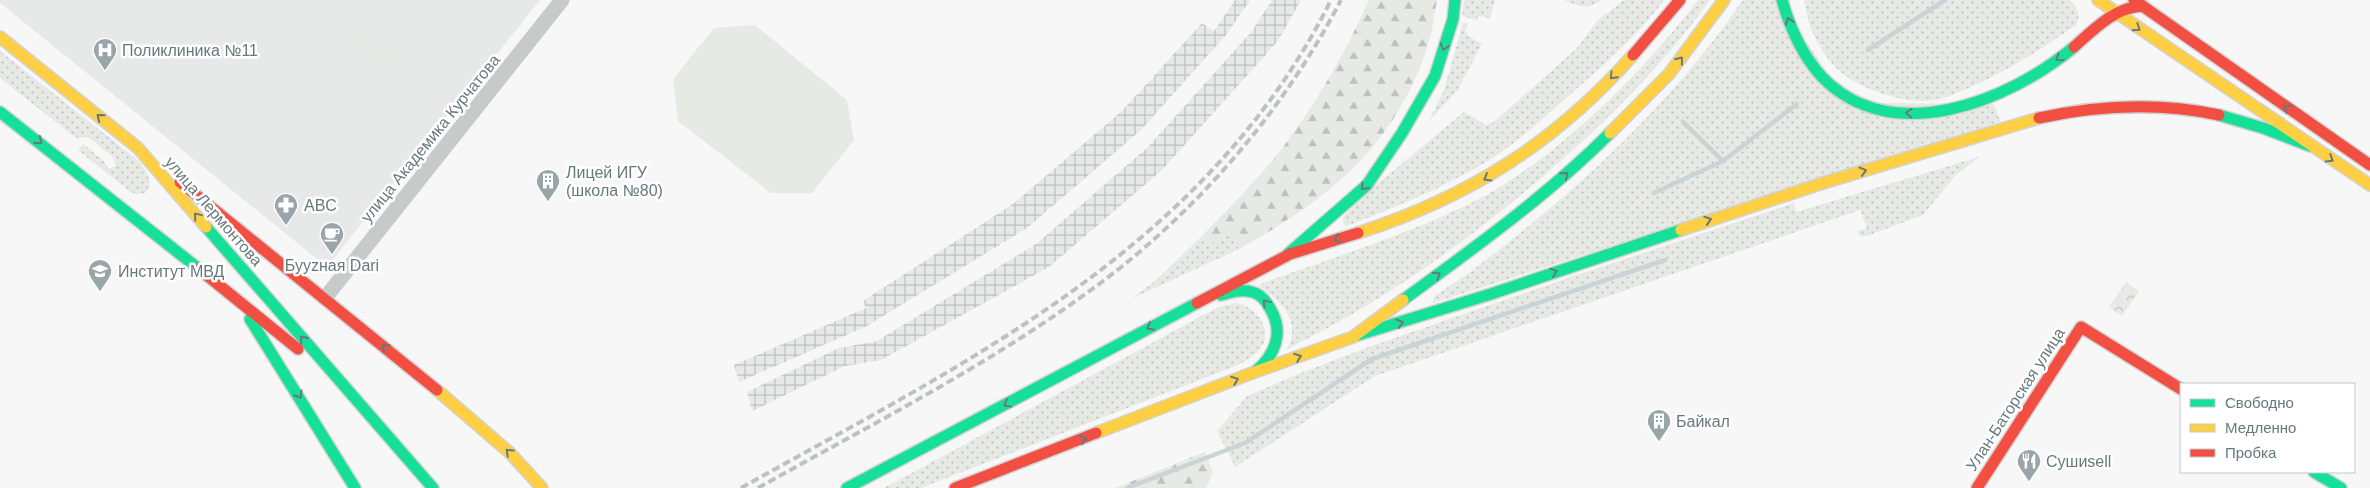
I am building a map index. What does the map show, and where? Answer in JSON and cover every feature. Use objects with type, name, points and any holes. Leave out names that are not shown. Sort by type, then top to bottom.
[{"type":"main road","points":[[1287,255],[1367,185],[1402,133],[1434,76],[1453,19],[1455,0]]},
{"type":"main road","points":[[847,488],[939,442],[1076,366],[1287,255],[1415,212],[1470,187],[1505,167],[1543,140],[1598,91],[1649,38],[1680,0]]},
{"type":"main road","points":[[1353,337],[1497,231],[1583,160],[1669,74],[1724,0]]},
{"type":"main road","points":[[1782,0],[1798,43],[1820,74],[1836,89],[1863,104],[1888,111],[1926,113],[1941,112],[1973,104],[2027,78],[2075,46],[2115,13],[2138,3],[2370,165]]},
{"type":"main road","points":[[2075,46],[2098,22],[2101,11],[2097,0]]},
{"type":"main road","points":[[2097,0],[2370,185]]},
{"type":"main road","name":"улица Лермонтова","points":[[0,37],[138,148],[433,488]]},
{"type":"main road","points":[[955,488],[1252,373],[1353,337],[1426,316],[1797,191],[2007,127],[2072,112],[2135,106],[2190,109],[2245,120],[2310,146]]},
{"type":"main road","name":"улица Лермонтова","points":[[0,112],[233,296],[307,357],[382,428]]},
{"type":"main road","points":[[138,148],[462,410],[510,453],[542,488]]},
{"type":"main road","points":[[1193,305],[1226,294],[1244,291],[1255,293],[1264,300],[1277,319],[1279,335],[1271,357],[1252,373]]},
{"type":"main road","points":[[233,296],[263,337],[355,488]]},
{"type":"main road","name":"Улан-Баторская улица","points":[[1977,488],[2081,327],[2180,388]]},
{"type":"main road","points":[[980,488],[1038,456]]},
{"type":"main road","points":[[2316,473],[2341,488]]},
{"type":"street","name":"улица Академика Курчатова","points":[[325,298],[562,0]]},
{"type":"shaded area","points":[[0,0],[540,0],[327,267],[0,3]]},
{"type":"shaded area","points":[[1235,0],[1250,0],[1226,35],[1141,130],[1027,228],[867,326],[739,382],[734,365],[866,308],[863,301],[1013,204],[1122,111],[1202,23],[1214,31]]},
{"type":"shaded area","points":[[1272,0],[1301,0],[1278,41],[1162,170],[1049,267],[881,360],[845,366],[752,411],[747,392],[839,348],[877,341],[1036,244],[1148,147],[1252,31]]},
{"type":"green space","points":[[1369,0],[1437,0],[1428,45],[1414,81],[1397,113],[1355,167],[1302,210],[1239,249],[1229,232],[1210,244],[1202,236],[1260,175],[1307,114],[1334,69]]},
{"type":"green space","points":[[1464,0],[1495,0],[1490,18],[1478,16],[1477,20],[1462,16]]},
{"type":"green space","points":[[1564,0],[1602,0],[1592,5],[1579,6]]},
{"type":"green space","points":[[1624,0],[1664,0],[1646,23],[1625,44],[1527,133],[1491,159],[1456,179],[1384,211],[1347,226],[1344,225],[1343,217],[1368,192],[1464,112],[1486,125],[1494,122],[1577,48],[1597,21]]},
{"type":"green space","points":[[1698,0],[1710,0],[1652,72],[1609,116],[1541,178],[1481,227],[1419,272],[1355,313],[1287,349],[1291,339],[1292,329],[1290,320],[1281,304],[1258,285],[1421,226],[1473,202],[1503,185],[1534,164],[1595,113],[1651,56]]},
{"type":"green space","points":[[1743,0],[1778,0],[1848,103],[1994,104],[2001,122],[1433,303],[1434,297],[1512,240],[1585,178],[1620,145],[1685,76]]},
{"type":"green space","points":[[1804,0],[2069,0],[2076,8],[2079,17],[2076,25],[2038,51],[1999,74],[1949,96],[1919,101],[1901,99],[1876,91],[1861,85],[1839,70],[1822,50],[1810,26]]},
{"type":"green space","points":[[1463,23],[1468,23],[1465,31],[1468,36],[1482,44],[1457,91],[1429,121],[1444,90]]},
{"type":"green space","points":[[755,25],[847,100],[854,140],[812,193],[771,193],[678,121],[673,79],[714,28]]},
{"type":"green space","points":[[361,28],[398,57],[384,74],[347,45]]},
{"type":"green space","points":[[0,51],[140,162],[147,173],[149,181],[146,193],[135,194],[129,191],[78,150],[83,144],[104,161],[108,169],[116,166],[112,156],[88,137],[76,138],[0,78]]},
{"type":"green space","points":[[1979,157],[1956,175],[1923,215],[1867,236],[1859,236],[1857,231],[1867,228],[1860,210],[1375,376],[1235,467],[1217,431],[1247,396],[1363,349],[1794,203],[1796,212]]},
{"type":"green space","points":[[1229,231],[1239,249],[1131,299],[1155,281],[1202,236],[1210,244]]},
{"type":"green space","points":[[2126,282],[2139,291],[2122,316],[2109,307]]},
{"type":"green space","points":[[1236,303],[1243,305],[1256,314],[1264,327],[1265,335],[1260,349],[1238,365],[921,488],[884,488],[1209,312],[1222,306]]},
{"type":"green space","points":[[1205,452],[1213,473],[1206,488],[1115,488]]},
{"type":"waterway","points":[[1868,50],[1945,0]]},
{"type":"waterway","points":[[1654,193],[1723,161],[1797,104]]},
{"type":"waterway","points":[[1683,122],[1723,161]]},
{"type":"waterway","points":[[1127,488],[1245,443],[1372,359],[1665,260]]},
{"type":"railway","points":[[741,488],[912,392],[996,342],[1076,289],[1151,229],[1219,162],[1280,87],[1331,0]]},
{"type":"railway","points":[[758,488],[989,358],[1078,300],[1120,268],[1185,210],[1216,179],[1244,146],[1296,75],[1320,38],[1341,0]]},
{"type":"traffic: fast","points":[[1288,254],[1367,185],[1402,133],[1435,76],[1453,19],[1455,0]]},
{"type":"traffic: fast","points":[[1782,0],[1798,41],[1808,60],[1822,77],[1850,99],[1882,110],[1915,113],[1950,109],[1984,99],[2017,85],[2047,67],[2074,47]]},
{"type":"traffic: fast","points":[[0,112],[199,269]]},
{"type":"traffic: fast","points":[[2219,115],[2263,128],[2310,146]]},
{"type":"traffic: fast","points":[[1403,300],[1536,200],[1610,133]]},
{"type":"traffic: fast","points":[[206,227],[433,488]]},
{"type":"traffic: fast","points":[[1358,335],[1491,294],[1681,230]]},
{"type":"traffic: fast","points":[[1221,295],[1240,291],[1252,292],[1263,299],[1271,310],[1277,327],[1276,343],[1273,351],[1256,371]]},
{"type":"traffic: fast","points":[[847,488],[1197,303]]},
{"type":"traffic: fast","points":[[250,319],[355,488]]},
{"type":"traffic: fast","points":[[2316,473],[2341,488]]},
{"type":"traffic: slow","points":[[1610,133],[1669,74],[1724,0]]},
{"type":"traffic: slow","points":[[2098,0],[2370,185]]},
{"type":"traffic: slow","points":[[0,37],[138,148],[206,227]]},
{"type":"traffic: slow","points":[[1358,233],[1398,219],[1437,202],[1508,164],[1573,115],[1633,55]]},
{"type":"traffic: slow","points":[[1681,230],[1823,183],[2039,118]]},
{"type":"traffic: slow","points":[[1096,433],[1252,373],[1353,337],[1403,300]]},
{"type":"traffic: slow","points":[[437,390],[510,453],[542,488]]},
{"type":"traffic: jam","points":[[1633,55],[1680,0]]},
{"type":"traffic: jam","points":[[2134,0],[2370,165]]},
{"type":"traffic: jam","points":[[2074,47],[2097,26],[2114,15],[2123,10],[2143,6]]},
{"type":"traffic: jam","points":[[2039,118],[2084,110],[2129,107],[2174,108],[2219,115]]},
{"type":"traffic: jam","points":[[180,182],[437,390]]},
{"type":"traffic: jam","points":[[1197,303],[1290,254],[1358,233]]},
{"type":"traffic: jam","points":[[199,269],[298,349]]},
{"type":"traffic: jam","points":[[1977,488],[2081,327],[2180,388]]},
{"type":"traffic: jam","points":[[955,488],[1096,433]]},
{"type":"place","name":"Поликлиника №11","points":[[105,71]]},
{"type":"place","name":"Лицей ИГУ (школа №80)","points":[[548,202]]},
{"type":"place","name":"ABC","points":[[286,226]]},
{"type":"place","name":"Бууzная Dari","points":[[332,255]]},
{"type":"place","name":"Институт МВД","points":[[100,292]]},
{"type":"place","name":"Байкал","points":[[1659,442]]},
{"type":"place","name":"Сушиsell","points":[[2029,482]]}]
